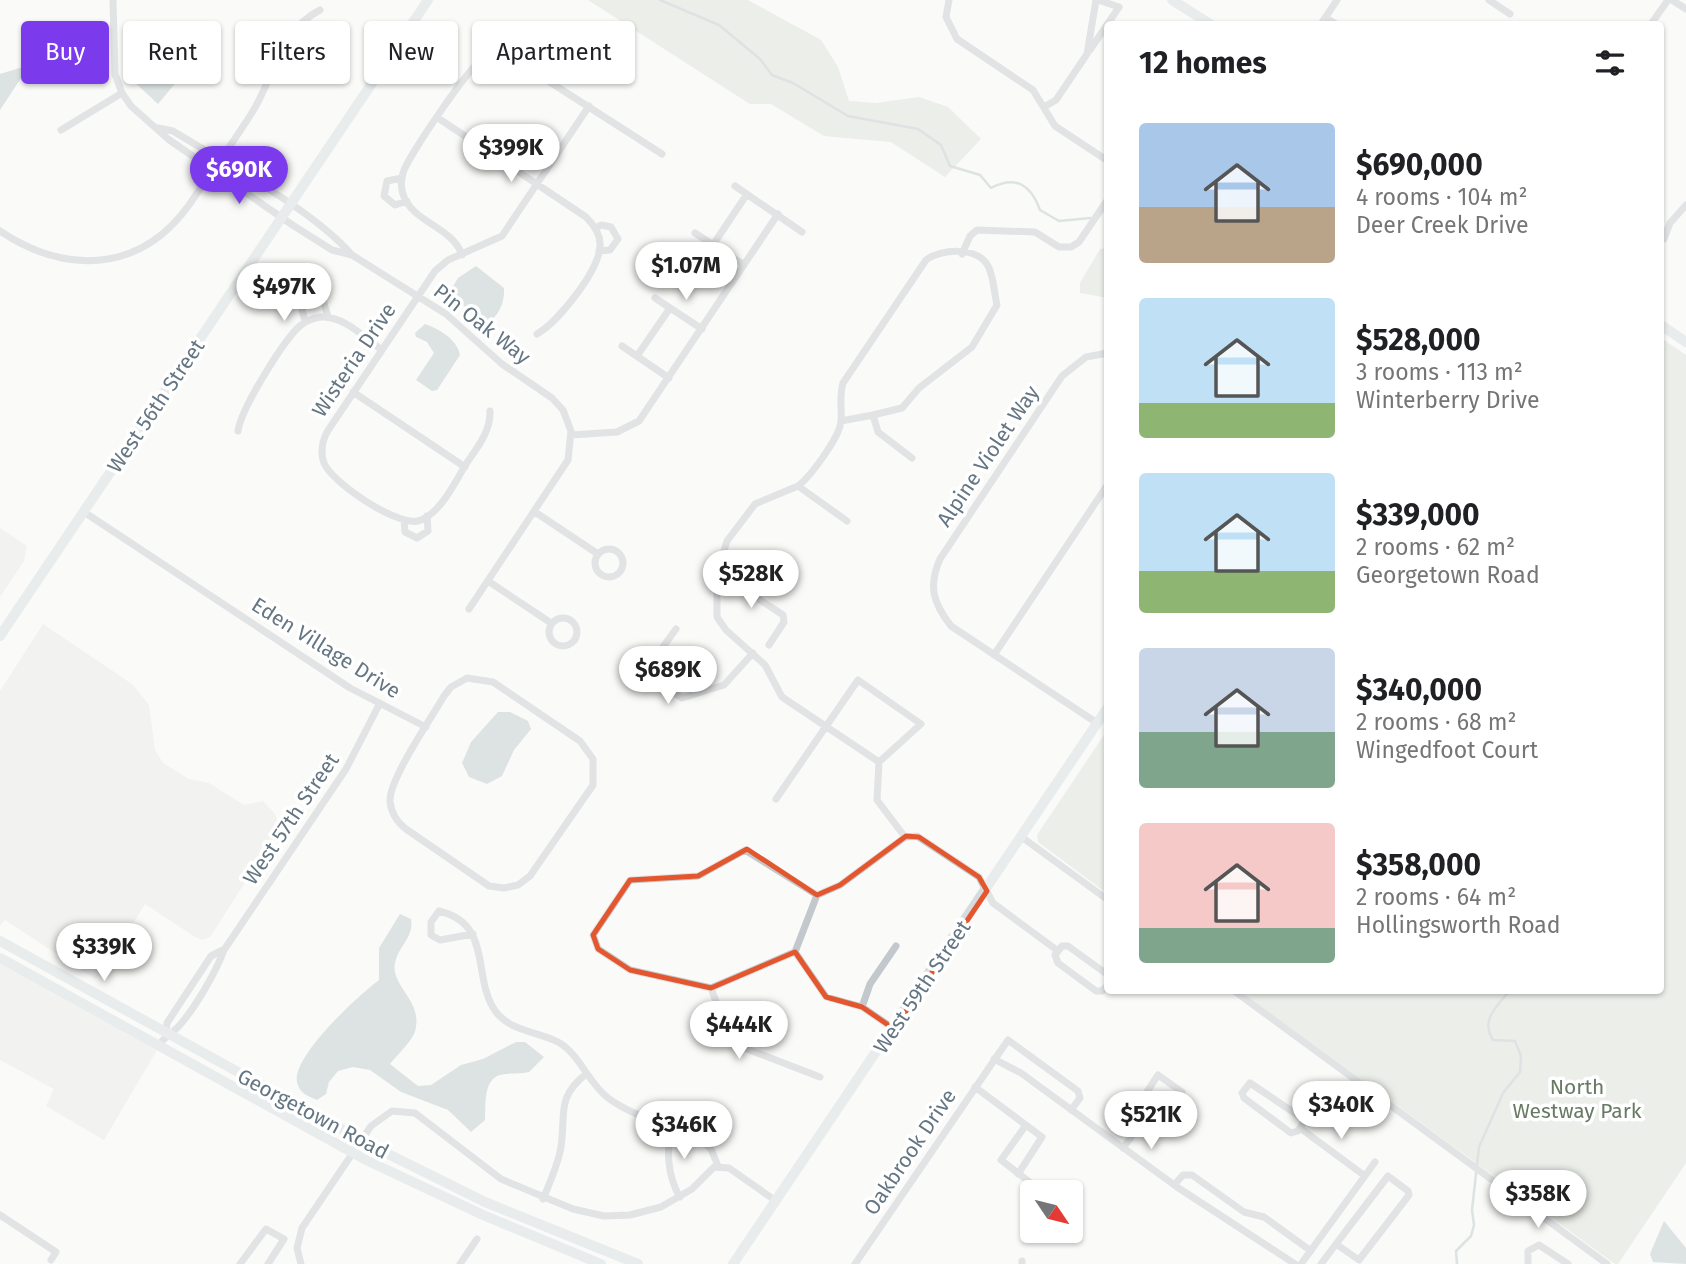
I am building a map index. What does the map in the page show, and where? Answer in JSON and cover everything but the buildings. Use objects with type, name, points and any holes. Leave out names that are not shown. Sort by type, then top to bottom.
[{"type":"main road","name":"West 56th Street","points":[[0,636],[428,0]]},
{"type":"main road","points":[[1179,2],[1206,21]]},
{"type":"main road","points":[[1664,327],[1686,342]]},
{"type":"main road","name":"West 59th Street","points":[[733,1264],[1023,838],[1104,713]]},
{"type":"main road","name":"Georgetown Road","points":[[0,941],[361,1141],[485,1202],[638,1264]]},
{"type":"main road","name":"Georgetown Road","points":[[0,958],[353,1153],[473,1210],[601,1264]]},
{"type":"street","points":[[113,0],[115,74],[122,93],[131,106],[158,128]]},
{"type":"street","points":[[949,0],[946,18],[953,35],[1033,90],[1057,127],[1104,158]]},
{"type":"street","points":[[1087,54],[1097,0],[1119,7],[1109,21]]},
{"type":"street","points":[[1323,21],[1337,0]]},
{"type":"street","points":[[1489,0],[1510,14]]},
{"type":"street","points":[[1653,21],[1670,0],[1686,9]]},
{"type":"street","points":[[0,231],[36,252],[68,260],[106,260],[151,242],[180,217],[255,107],[277,56],[303,21],[320,10]]},
{"type":"street","points":[[1044,107],[1058,98],[1104,29]]},
{"type":"street","points":[[462,255],[453,238],[415,212],[407,201],[402,178],[408,163],[472,70]]},
{"type":"street","points":[[553,84],[662,154]]},
{"type":"street","points":[[61,130],[122,93]]},
{"type":"street","name":"Wisteria Drive","points":[[404,521],[390,516],[335,478],[324,463],[322,445],[382,349],[438,268],[502,236],[589,107]]},
{"type":"street","points":[[438,118],[586,217],[596,228],[600,239],[594,266],[559,318],[537,334]]},
{"type":"street","name":"Pin Oak Way","points":[[158,128],[168,139],[281,218],[332,250],[352,255]]},
{"type":"street","name":"Pin Oak Way","points":[[158,128],[173,131],[290,205],[339,240],[352,255],[454,320],[502,365],[555,401],[568,420],[571,435]]},
{"type":"street","points":[[402,178],[387,181],[384,196],[395,205],[407,201]]},
{"type":"street","points":[[735,186],[802,232]]},
{"type":"street","points":[[713,245],[747,194]]},
{"type":"street","points":[[962,254],[970,236],[977,230],[1035,232],[1059,247],[1071,247],[1079,242],[1104,205]]},
{"type":"street","points":[[1664,239],[1670,223],[1686,205]]},
{"type":"street","points":[[469,609],[568,460],[571,435],[617,432],[632,426],[644,416],[778,214]]},
{"type":"street","points":[[596,228],[606,225],[615,230],[618,239],[616,246],[607,252],[599,251]]},
{"type":"street","points":[[695,233],[744,265]]},
{"type":"street","points":[[841,421],[902,408],[919,388],[972,347],[995,313],[997,305],[988,267],[981,259],[942,251],[918,268],[843,383],[839,401],[841,421],[813,471],[798,486],[757,503],[722,551],[716,585],[716,611],[720,623],[765,665],[782,697],[879,762]]},
{"type":"street","points":[[655,298],[702,329]]},
{"type":"street","points":[[305,322],[302,309],[312,300],[324,303],[328,317]]},
{"type":"street","points":[[637,356],[670,308]]},
{"type":"street","points":[[238,431],[246,404],[296,330],[305,322],[328,317],[344,323],[382,349]]},
{"type":"street","points":[[622,346],[669,378]]},
{"type":"street","name":"Alpine Violet Way","points":[[994,655],[951,626],[937,606],[932,584],[940,559],[1062,376],[1086,357],[1104,355]]},
{"type":"street","points":[[354,392],[465,467]]},
{"type":"street","points":[[427,516],[428,531],[420,538],[407,535],[404,521],[415,521],[434,511],[465,467],[487,430],[490,411]]},
{"type":"street","points":[[873,415],[878,432],[912,458]]},
{"type":"street","points":[[798,486],[847,521]]},
{"type":"street","points":[[1097,723],[994,655],[1104,490]]},
{"type":"street","name":"Eden Village Drive","points":[[84,512],[350,688],[426,727]]},
{"type":"street","points":[[535,512],[598,554]]},
{"type":"street","points":[[607,549],[619,553],[623,562],[620,572],[611,577],[600,574],[595,565],[598,554],[607,549]]},
{"type":"street","points":[[488,581],[551,623]]},
{"type":"street","points":[[716,585],[742,588],[783,615],[784,622],[769,645]]},
{"type":"street","points":[[560,618],[571,620],[577,628],[577,637],[569,645],[555,644],[549,634],[551,623],[560,618]]},
{"type":"street","points":[[676,629],[644,673],[682,698],[724,685],[753,653]]},
{"type":"street","points":[[479,678],[496,684],[580,741],[593,759],[594,782],[528,878],[504,888],[486,884],[405,829],[392,811],[391,792],[426,727],[448,689],[464,679],[479,678]]},
{"type":"street","points":[[776,799],[858,681],[921,723],[879,762],[877,800],[905,837]]},
{"type":"street","name":"West 57th Street","points":[[158,1046],[166,1035],[167,1023],[211,956],[223,950],[339,780],[380,703]]},
{"type":"street","points":[[817,895],[745,849],[698,876],[630,880],[593,935],[598,949],[630,970],[711,988],[795,952],[817,895],[840,885],[905,837],[916,836],[980,878],[994,904],[1058,951]]},
{"type":"street","points":[[1023,838],[1104,897]]},
{"type":"street","points":[[473,934],[440,940],[431,934],[431,922],[439,911],[451,914],[473,934],[488,995],[499,1014],[516,1028],[560,1044],[600,1091],[615,1103],[704,1142],[713,1152],[718,1166]]},
{"type":"street","points":[[862,1007],[870,984],[896,946]]},
{"type":"street","points":[[1104,972],[1068,946],[1062,946],[1055,957],[1058,963],[1096,991],[1104,989]]},
{"type":"street","points":[[795,952],[826,997],[862,1007],[894,1029]]},
{"type":"street","points":[[711,988],[728,1034],[738,1045],[820,1077]]},
{"type":"street","points":[[1238,994],[1607,1264]]},
{"type":"street","points":[[1071,1110],[1080,1098],[1079,1092],[1009,1040],[995,1059],[1018,1071],[1071,1110],[1174,1185],[1295,1264]]},
{"type":"street","name":"Oakbrook Drive","points":[[855,1264],[995,1059]]},
{"type":"street","points":[[544,1199],[559,1158],[565,1096],[572,1085],[586,1074]]},
{"type":"street","points":[[1158,1075],[1182,1090],[1167,1114],[1154,1107],[1144,1100],[1143,1095],[1158,1075]]},
{"type":"street","points":[[1250,1083],[1256,1084],[1302,1118],[1300,1128],[1291,1133],[1244,1098],[1242,1093],[1250,1083]]},
{"type":"street","points":[[975,1087],[1043,1141],[1018,1174]]},
{"type":"street","points":[[1123,1148],[1154,1107]]},
{"type":"street","points":[[302,1264],[297,1242],[302,1228],[361,1141],[382,1116],[396,1111],[411,1112],[489,1171],[544,1199],[587,1213],[611,1216],[644,1213],[680,1197],[718,1166],[729,1168],[776,1201]]},
{"type":"street","points":[[1026,1125],[1001,1157],[1001,1161],[1026,1180]]},
{"type":"street","points":[[673,1128],[668,1148],[673,1185],[680,1197]]},
{"type":"street","points":[[1300,1128],[1365,1176]]},
{"type":"street","points":[[1301,1264],[1375,1162]]},
{"type":"street","points":[[1174,1185],[1182,1175],[1192,1175],[1244,1212],[1262,1216],[1311,1251]]},
{"type":"street","points":[[1321,1264],[1384,1177],[1409,1192],[1363,1259],[1359,1260],[1336,1244]]},
{"type":"street","points":[[0,1215],[56,1252],[51,1260]]},
{"type":"street","points":[[240,1264],[263,1229],[297,1242]]},
{"type":"street","points":[[268,1264],[284,1239]]},
{"type":"street","points":[[460,1264],[477,1240]]},
{"type":"street","points":[[1528,1264],[1528,1251],[1539,1245],[1568,1264]]},
{"type":"highlighted area","points":[[906,836],[919,837],[979,877],[987,891],[894,1029],[862,1007],[826,997],[795,952],[711,988],[630,970],[598,949],[593,935],[630,880],[698,876],[747,849],[817,895],[840,885]]},
{"type":"shaded area","points":[[21,68],[21,78],[0,110],[0,74]]},
{"type":"shaded area","points":[[136,84],[175,84],[158,104]]},
{"type":"shaded area","points":[[476,266],[504,288],[500,309],[486,325],[449,293],[458,278]]},
{"type":"shaded area","points":[[425,324],[451,339],[460,355],[437,390],[432,391],[416,380],[434,353],[427,342],[416,337],[415,333]]},
{"type":"shaded area","points":[[0,528],[27,546],[24,561],[0,597]]},
{"type":"shaded area","points":[[43,624],[132,684],[149,705],[155,750],[163,763],[189,779],[209,783],[244,805],[263,801],[275,814],[280,828],[210,937],[202,940],[195,937],[145,904],[102,974],[95,979],[5,920],[0,926],[0,691]]},
{"type":"shaded area","points":[[498,712],[510,712],[528,721],[531,729],[514,750],[502,776],[487,784],[469,777],[462,763],[471,742]]},
{"type":"shaded area","points":[[400,914],[411,919],[411,926],[397,957],[395,972],[412,1004],[416,1023],[412,1038],[390,1064],[418,1086],[431,1085],[461,1065],[483,1059],[516,1042],[525,1042],[544,1057],[529,1072],[506,1074],[493,1079],[487,1091],[485,1120],[471,1132],[448,1110],[401,1092],[370,1070],[353,1067],[338,1071],[329,1082],[326,1094],[317,1100],[304,1094],[298,1086],[298,1071],[315,1042],[379,980],[379,948]]},
{"type":"shaded area","points":[[0,964],[157,1050],[104,1140],[46,1106],[54,1089],[0,1060]]},
{"type":"shaded area","points":[[1664,1221],[1686,1248],[1686,1264],[1653,1262],[1650,1254]]},
{"type":"green space","points":[[588,0],[748,0],[821,40],[838,67],[849,101],[876,103],[919,97],[948,107],[981,139],[945,177],[891,142],[824,136],[771,104],[750,104],[635,30],[635,21],[621,21]]},
{"type":"green space","points":[[1104,248],[1104,297],[1080,293],[1080,283],[1100,249]]},
{"type":"green space","name":"North Westway Park","points":[[1664,340],[1686,355],[1686,1163],[1618,1264],[1244,994],[1664,994]]},
{"type":"green space","points":[[1104,735],[1104,891],[1038,842],[1037,835]]},
{"type":"waterway","points":[[660,0],[719,25],[760,59],[772,75],[793,83],[848,116],[918,129],[941,145],[950,166],[980,175],[991,188],[1008,182],[1022,185],[1032,194],[1040,210],[1059,221],[1090,218]]},
{"type":"waterway","points":[[1457,1264],[1456,1251],[1471,1236],[1474,1225],[1472,1210],[1479,1147],[1503,1093],[1520,1072],[1521,1056],[1515,1041],[1493,1040],[1489,1033],[1489,1019],[1507,994]]}]
